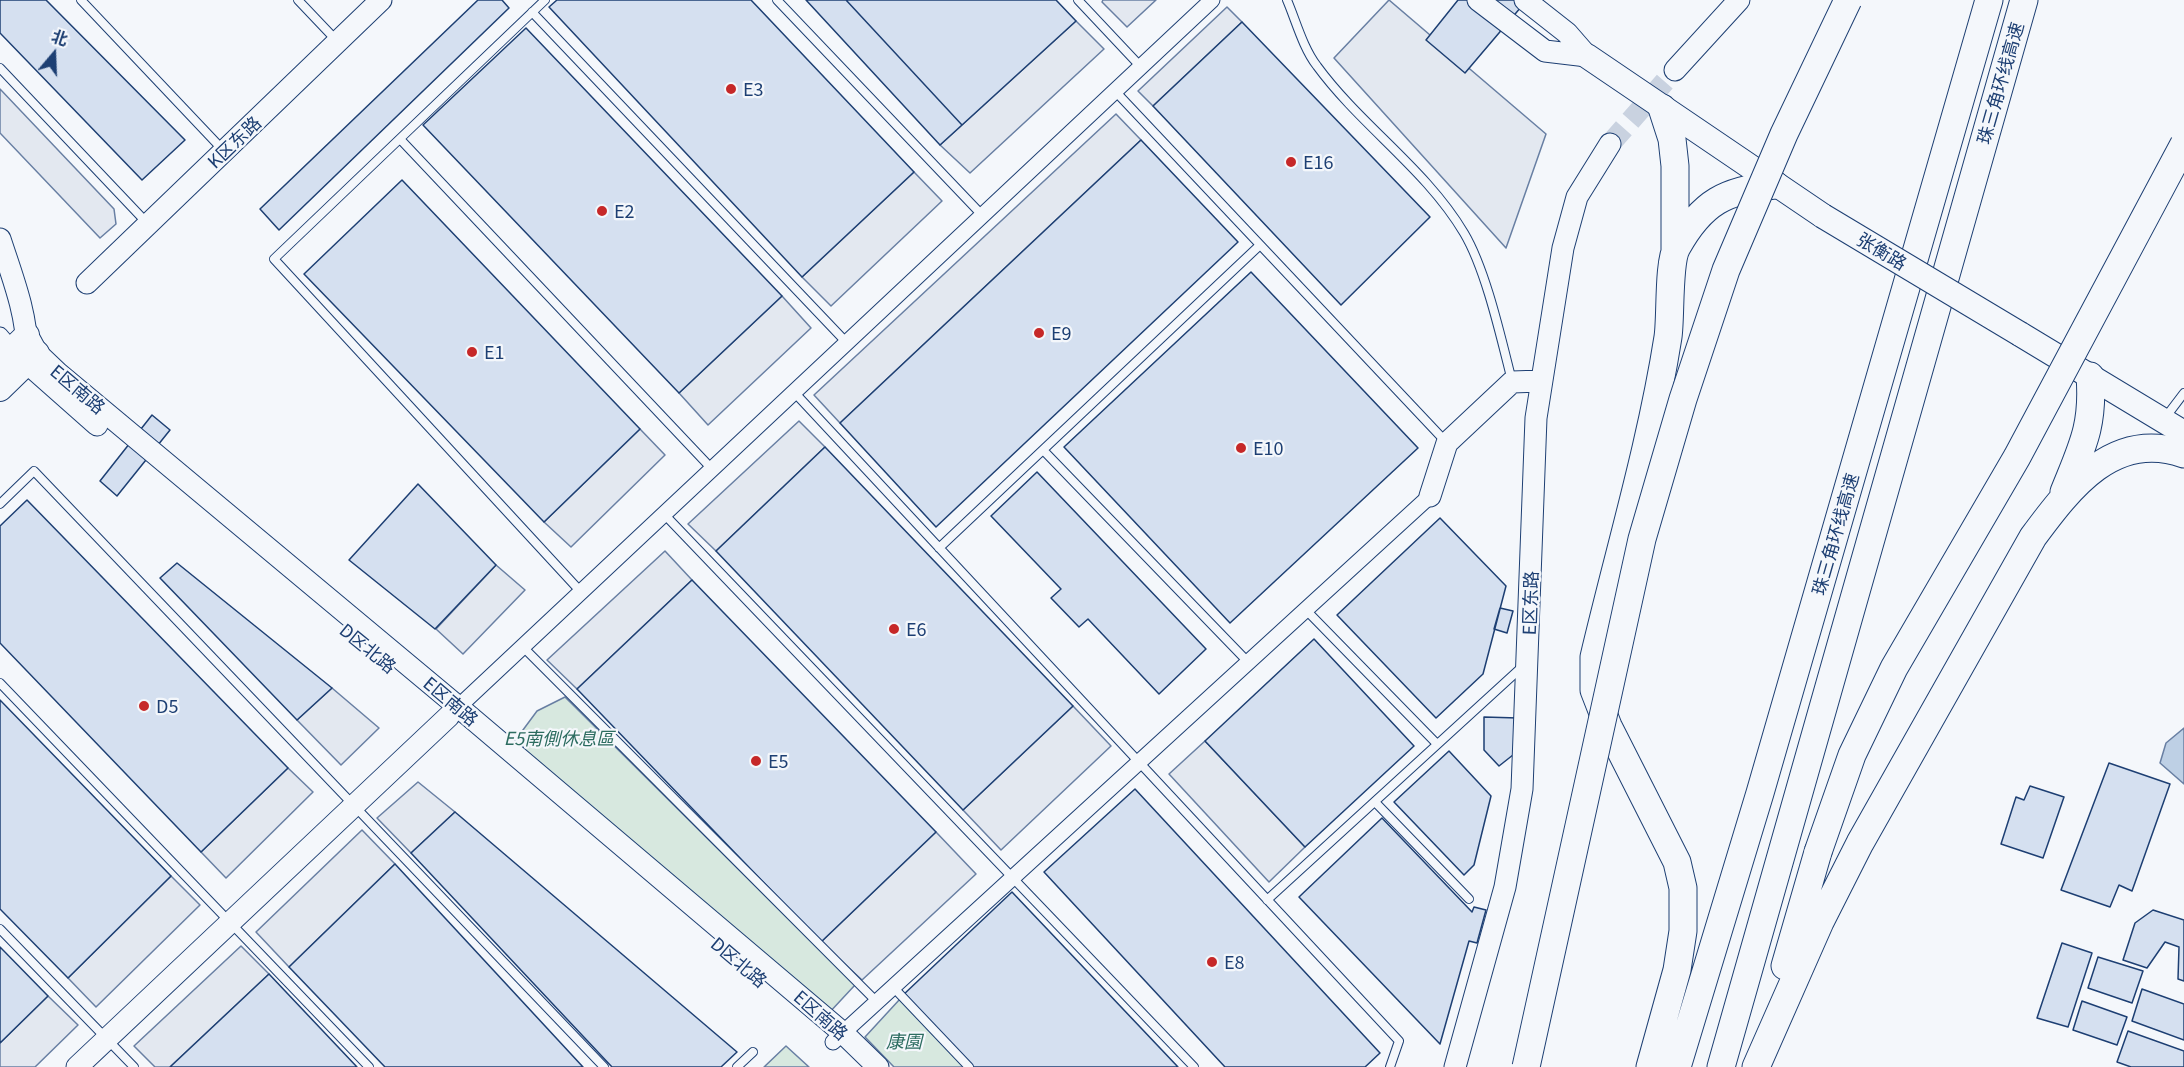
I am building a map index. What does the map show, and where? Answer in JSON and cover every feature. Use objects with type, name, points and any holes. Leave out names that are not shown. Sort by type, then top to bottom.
[{"type":"highway","points":[[1526,1067],[1642,539],[1683,399],[1726,270],[1784,134],[1848,0]]},
{"type":"highway","name":"珠三角环线高速","points":[[1677,1067],[1760,792],[1989,0]]},
{"type":"highway","name":"珠三角环线高速","points":[[1721,1067],[2024,0]]},
{"type":"highway","points":[[1650,1067],[1677,970],[1683,931],[1683,888],[1677,862],[1608,726],[1597,699],[1594,690],[1594,657],[1668,336],[1675,250],[1675,166],[1672,139],[1662,108]]},
{"type":"highway","points":[[1757,1065],[1818,852],[1852,755],[1894,668],[2017,457],[2182,153]]},
{"type":"highway","points":[[1675,250],[1696,219],[1720,199],[1743,189],[1775,185]]},
{"type":"highway","points":[[2061,499],[2091,422],[2093,405],[2090,376]]},
{"type":"highway","points":[[1757,1065],[1820,922],[1860,843],[2033,537],[2061,499],[2084,476],[2106,461],[2128,451],[2146,447],[2184,454]]},
{"type":"main road","name":"张衡路","points":[[1587,56],[1823,216],[2184,433]]},
{"type":"main road","points":[[0,390],[19,350]]},
{"type":"street","name":"K区东路","points":[[87,283],[381,0]]},
{"type":"street","points":[[78,1067],[580,592],[1212,0]]},
{"type":"street","points":[[1478,0],[1524,38],[1545,51],[1587,56]]},
{"type":"street","points":[[1525,0],[1567,33],[1587,56]]},
{"type":"street","points":[[1675,70],[1738,0]]},
{"type":"street","name":"E区东路","points":[[1455,1067],[1505,886],[1522,789],[1536,418],[1563,248],[1577,197],[1610,144]]},
{"type":"street","points":[[0,239],[18,296],[19,350]]},
{"type":"street","name":"D区北路","points":[[19,350],[453,712]]},
{"type":"street","points":[[859,1067],[838,1038],[1430,496],[1447,443],[1512,382],[1541,381]]},
{"type":"street","name":"E区南路","points":[[453,712],[838,1038],[878,1067]]},
{"type":"lane","points":[[81,0],[225,151]]},
{"type":"lane","points":[[298,0],[338,42]]},
{"type":"lane","points":[[545,0],[274,259],[580,592]]},
{"type":"lane","points":[[777,0],[982,215]]},
{"type":"lane","points":[[1078,0],[1141,67]]},
{"type":"lane","points":[[1287,0],[1315,64],[1341,96],[1435,193],[1465,234],[1484,283],[1512,382]]},
{"type":"lane","points":[[532,12],[847,343]]},
{"type":"lane","points":[[0,68],[148,224]]},
{"type":"lane","points":[[1115,91],[1447,443]]},
{"type":"lane","points":[[400,139],[712,469]]},
{"type":"lane","points":[[939,548],[1260,245]]},
{"type":"lane","points":[[794,392],[1399,1041],[1390,1067]]},
{"type":"lane","points":[[2163,420],[2184,393]]},
{"type":"lane","points":[[1043,450],[1248,662]]},
{"type":"lane","points":[[0,504],[34,471],[604,1067]]},
{"type":"lane","points":[[664,514],[1194,1067]]},
{"type":"lane","points":[[1306,610],[1437,744]]},
{"type":"lane","points":[[523,646],[877,1002]]},
{"type":"lane","points":[[1267,900],[1528,662]]},
{"type":"lane","points":[[0,683],[369,1067]]},
{"type":"lane","points":[[1375,802],[1469,899]]},
{"type":"lane","points":[[0,929],[134,1067]]},
{"type":"lane","points":[[893,987],[969,1067]]},
{"type":"lane","points":[[737,1067],[753,1052]]},
{"type":"green space","name":"E5南側休息區","points":[[565,697],[855,985],[828,1014],[524,751],[520,734],[537,711]]},
{"type":"green space","name":"康園","points":[[900,999],[965,1067],[894,1067],[865,1037]]},
{"type":"green space","points":[[786,1046],[809,1067],[764,1067]]},
{"type":"shaded area","points":[[1103,0],[1156,0],[1127,27],[1102,2]]},
{"type":"shaded area","points":[[1389,0],[1546,134],[1506,248],[1334,58]]},
{"type":"shaded area","points":[[1227,7],[1242,22],[1153,106],[1138,91]]},
{"type":"shaded area","points":[[1076,21],[1104,49],[970,173],[940,145]]},
{"type":"shaded area","points":[[0,89],[114,209],[116,224],[100,238],[0,133]]},
{"type":"shaded area","points":[[1116,114],[1141,140],[840,423],[814,395]]},
{"type":"shaded area","points":[[914,172],[942,201],[831,306],[802,277]]},
{"type":"shaded area","points":[[782,296],[811,328],[708,425],[679,393]]},
{"type":"shaded area","points":[[799,421],[825,447],[716,551],[688,524]]},
{"type":"shaded area","points":[[640,429],[665,455],[571,547],[544,522]]},
{"type":"shaded area","points":[[665,551],[692,580],[577,689],[547,660]]},
{"type":"shaded area","points":[[496,565],[525,590],[463,654],[436,629]]},
{"type":"shaded area","points":[[332,688],[379,728],[341,765],[297,720]]},
{"type":"shaded area","points":[[1073,706],[1111,746],[1001,850],[963,810]]},
{"type":"shaded area","points":[[1205,741],[1305,847],[1269,882],[1169,774]]},
{"type":"shaded area","points":[[288,768],[313,792],[226,878],[201,852]]},
{"type":"shaded area","points":[[418,782],[455,812],[411,853],[377,818]]},
{"type":"shaded area","points":[[362,830],[395,864],[289,967],[256,932]]},
{"type":"shaded area","points":[[936,832],[976,874],[862,980],[821,942]]},
{"type":"shaded area","points":[[171,876],[200,905],[96,1007],[68,978]]},
{"type":"shaded area","points":[[241,946],[269,974],[170,1067],[155,1067],[134,1046]]},
{"type":"shaded area","points":[[48,996],[78,1025],[35,1067],[0,1067],[0,1043]]},
{"type":"water","points":[[2184,728],[2184,784],[2160,763],[2166,743]]},
{"type":"building","points":[[0,0],[46,0],[185,140],[142,180],[0,33]]},
{"type":"building","points":[[478,0],[502,0],[509,8],[279,230],[260,209]]},
{"type":"building","name":"E3","points":[[557,0],[751,0],[914,172],[802,277],[549,7]]},
{"type":"building","points":[[806,0],[846,0],[962,125],[940,145]]},
{"type":"building","points":[[846,0],[1056,0],[1076,21],[962,125]]},
{"type":"building","points":[[1458,0],[1527,0],[1465,73],[1426,40]]},
{"type":"building","name":"E16","points":[[1242,22],[1430,217],[1341,305],[1153,106]]},
{"type":"building","name":"E2","points":[[526,28],[782,296],[679,393],[423,125]]},
{"type":"building","name":"E9","points":[[1141,140],[1238,242],[936,527],[840,423]]},
{"type":"building","name":"E1","points":[[402,180],[640,429],[544,522],[304,274]]},
{"type":"building","name":"E10","points":[[1251,272],[1418,448],[1230,623],[1064,447]]},
{"type":"building","points":[[152,415],[170,430],[117,496],[100,481]]},
{"type":"building","name":"E6","points":[[825,447],[1073,706],[963,810],[716,551]]},
{"type":"building","points":[[1037,472],[1206,649],[1159,694],[1088,619],[1079,627],[1051,598],[1061,589],[991,516]]},
{"type":"building","points":[[418,484],[496,565],[435,629],[349,560]]},
{"type":"building","name":"D5","points":[[27,500],[288,768],[201,852],[0,643],[0,526]]},
{"type":"building","points":[[1440,518],[1506,586],[1483,674],[1436,718],[1337,615]]},
{"type":"building","points":[[177,563],[332,688],[297,720],[160,578]]},
{"type":"building","name":"E5","points":[[692,580],[936,832],[821,942],[577,689]]},
{"type":"building","points":[[1500,608],[1513,611],[1507,633],[1494,629]]},
{"type":"building","points":[[1314,639],[1414,746],[1305,847],[1205,741]]},
{"type":"building","points":[[0,700],[171,876],[68,978],[0,909]]},
{"type":"building","points":[[1484,717],[1518,718],[1518,751],[1499,766],[1484,750]]},
{"type":"building","points":[[1449,751],[1491,796],[1474,865],[1464,875],[1394,802]]},
{"type":"building","points":[[2109,763],[2170,784],[2132,891],[2119,885],[2110,907],[2061,890]]},
{"type":"building","points":[[2030,786],[2064,797],[2043,858],[2001,844],[2016,797],[2024,800]]},
{"type":"building","name":"E8","points":[[1135,789],[1380,1053],[1365,1067],[1225,1067],[1044,872]]},
{"type":"building","points":[[455,812],[737,1052],[721,1067],[612,1067],[411,853]]},
{"type":"building","points":[[1382,818],[1472,912],[1474,907],[1486,910],[1477,943],[1469,941],[1440,1044],[1299,897]]},
{"type":"building","points":[[395,864],[583,1067],[385,1067],[289,967]]},
{"type":"building","points":[[1012,892],[1178,1067],[970,1067],[902,996]]},
{"type":"building","points":[[2153,910],[2184,920],[2184,981],[2178,979],[2179,947],[2165,942],[2147,968],[2123,960],[2135,923]]},
{"type":"building","points":[[2062,943],[2092,953],[2068,1027],[2037,1018]]},
{"type":"building","points":[[0,947],[48,996],[0,1043]]},
{"type":"building","points":[[2098,957],[2143,971],[2132,1003],[2088,988]]},
{"type":"building","points":[[269,974],[357,1067],[170,1067]]},
{"type":"building","points":[[2142,989],[2184,1004],[2184,1040],[2132,1021]]},
{"type":"building","points":[[2082,1001],[2127,1017],[2117,1045],[2073,1030]]},
{"type":"building","points":[[2128,1031],[2184,1051],[2184,1067],[2131,1067],[2117,1062]]},
{"type":"tunnel","points":[[1610,144],[1675,70]]},
{"type":"place","name":"E3","points":[[731,89]]},
{"type":"place","name":"E16","points":[[1291,162]]},
{"type":"place","name":"E2","points":[[602,211]]},
{"type":"place","name":"E9","points":[[1039,333]]},
{"type":"place","name":"E1","points":[[472,352]]},
{"type":"place","name":"E10","points":[[1241,448]]},
{"type":"place","name":"E6","points":[[894,629]]},
{"type":"place","name":"D5","points":[[144,706]]},
{"type":"place","name":"E5","points":[[756,761]]},
{"type":"place","name":"E8","points":[[1212,962]]}]
